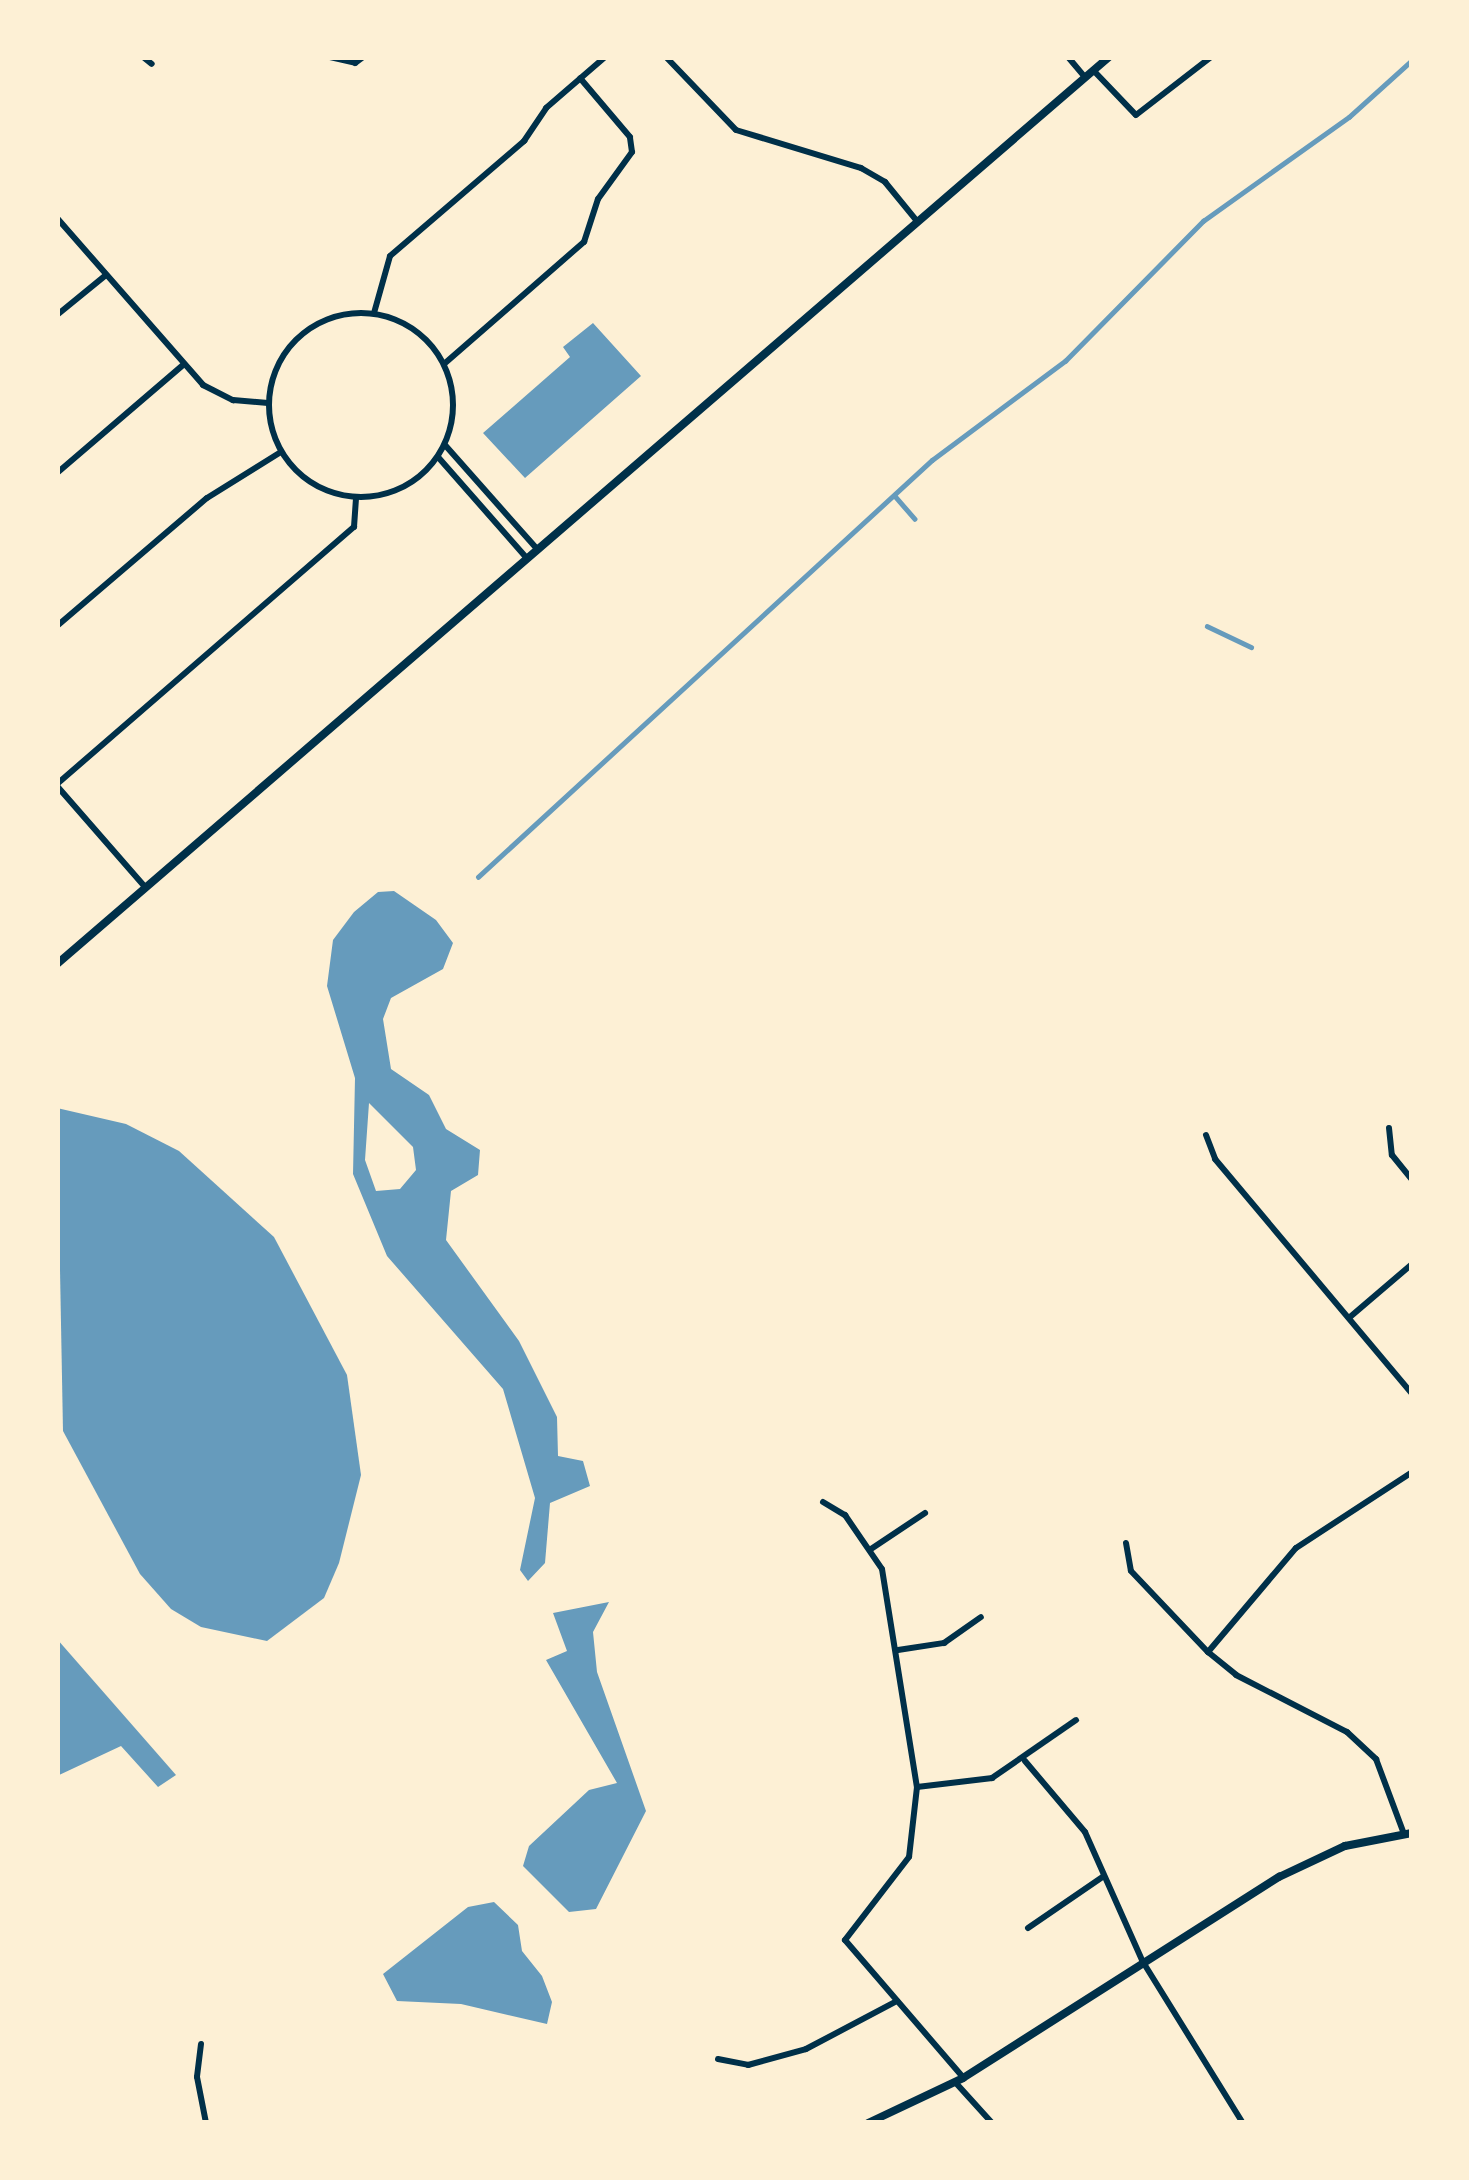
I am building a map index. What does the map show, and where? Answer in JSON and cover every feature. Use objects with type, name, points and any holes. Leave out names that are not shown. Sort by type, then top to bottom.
[{"type":"street","points":[[143,57],[152,64]]},
{"type":"street","points":[[330,57],[355,63],[363,57]]},
{"type":"street","points":[[374,313],[391,256],[524,141],[605,57]]},
{"type":"street","points":[[666,57],[736,130],[861,168],[885,182],[916,220]]},
{"type":"street","points":[[1067,57],[1129,112],[1144,114],[1211,57]]},
{"type":"street","points":[[57,964],[1108,57]]},
{"type":"street","points":[[444,364],[584,242],[598,199],[632,152],[630,137],[580,78]]},
{"type":"street","points":[[57,218],[182,365],[233,400],[268,404]]},
{"type":"street","points":[[57,315],[106,275]]},
{"type":"street","points":[[348,313],[374,313],[403,322],[444,364],[454,404],[445,445],[438,457],[388,494],[356,498],[321,489],[281,452],[268,404],[283,354],[301,334],[348,313]]},
{"type":"street","points":[[57,473],[182,365]]},
{"type":"street","points":[[445,445],[536,548]]},
{"type":"street","points":[[57,626],[207,499],[281,452]]},
{"type":"street","points":[[438,457],[526,557]]},
{"type":"street","points":[[147,889],[57,785],[354,527],[356,498]]},
{"type":"street","points":[[1389,1128],[1392,1155],[1412,1180]]},
{"type":"street","points":[[1206,1135],[1215,1159],[1409,1383],[1412,1394]]},
{"type":"street","points":[[1350,1317],[1412,1264]]},
{"type":"street","points":[[1208,1652],[1295,1548],[1412,1472]]},
{"type":"street","points":[[823,1502],[872,1549],[892,1602],[917,1787],[909,1857],[845,1940],[898,2000],[992,2123]]},
{"type":"street","points":[[872,1549],[925,1513]]},
{"type":"street","points":[[868,2123],[959,2080],[1280,1877],[1346,1846],[1408,1833],[1387,1778],[1347,1732],[1236,1675],[1208,1652],[1131,1571],[1126,1543]]},
{"type":"street","points":[[898,1651],[944,1643],[981,1617]]},
{"type":"street","points":[[917,1787],[992,1778],[1025,1761],[1076,1720]]},
{"type":"street","points":[[1025,1761],[1085,1832],[1143,1962],[1243,2123]]},
{"type":"street","points":[[1028,1928],[1104,1876]]},
{"type":"street","points":[[718,2059],[748,2065],[806,2049],[898,2000]]},
{"type":"street","points":[[200,2044],[206,2123]]},
{"type":"water","points":[[593,323],[641,376],[525,478],[483,433],[570,357],[563,347]]},
{"type":"water","points":[[394,891],[436,920],[453,943],[443,969],[391,998],[383,1019],[391,1069],[429,1095],[446,1129],[480,1150],[478,1175],[451,1191],[446,1240],[519,1341],[557,1417],[558,1456],[583,1461],[590,1486],[550,1503],[545,1563],[528,1581],[520,1570],[535,1498],[503,1389],[387,1256],[353,1174],[355,1078],[327,986],[333,940],[354,912],[378,892]],"holes":[[[369,1103],[413,1147],[416,1170],[400,1189],[376,1191],[365,1160]]]},
{"type":"water","points":[[57,1108],[126,1124],[179,1151],[274,1237],[347,1375],[361,1475],[339,1563],[324,1598],[267,1641],[201,1627],[171,1609],[140,1574],[63,1431]]},
{"type":"water","points":[[609,1602],[593,1632],[597,1672],[646,1811],[596,1909],[569,1912],[523,1866],[529,1846],[589,1790],[617,1783],[546,1660],[567,1651],[553,1613]]},
{"type":"water","points":[[57,1639],[176,1775],[158,1787],[121,1746],[57,1776]]},
{"type":"water","points":[[494,1902],[518,1925],[522,1951],[542,1976],[552,2002],[547,2024],[461,2004],[397,2001],[383,1974],[468,1907]]},
{"type":"waterway","points":[[478,877],[932,460],[1065,361],[1203,221],[1349,117],[1412,60]]},
{"type":"waterway","points":[[895,496],[915,519]]},
{"type":"waterway","points":[[1207,626],[1251,647]]}]
